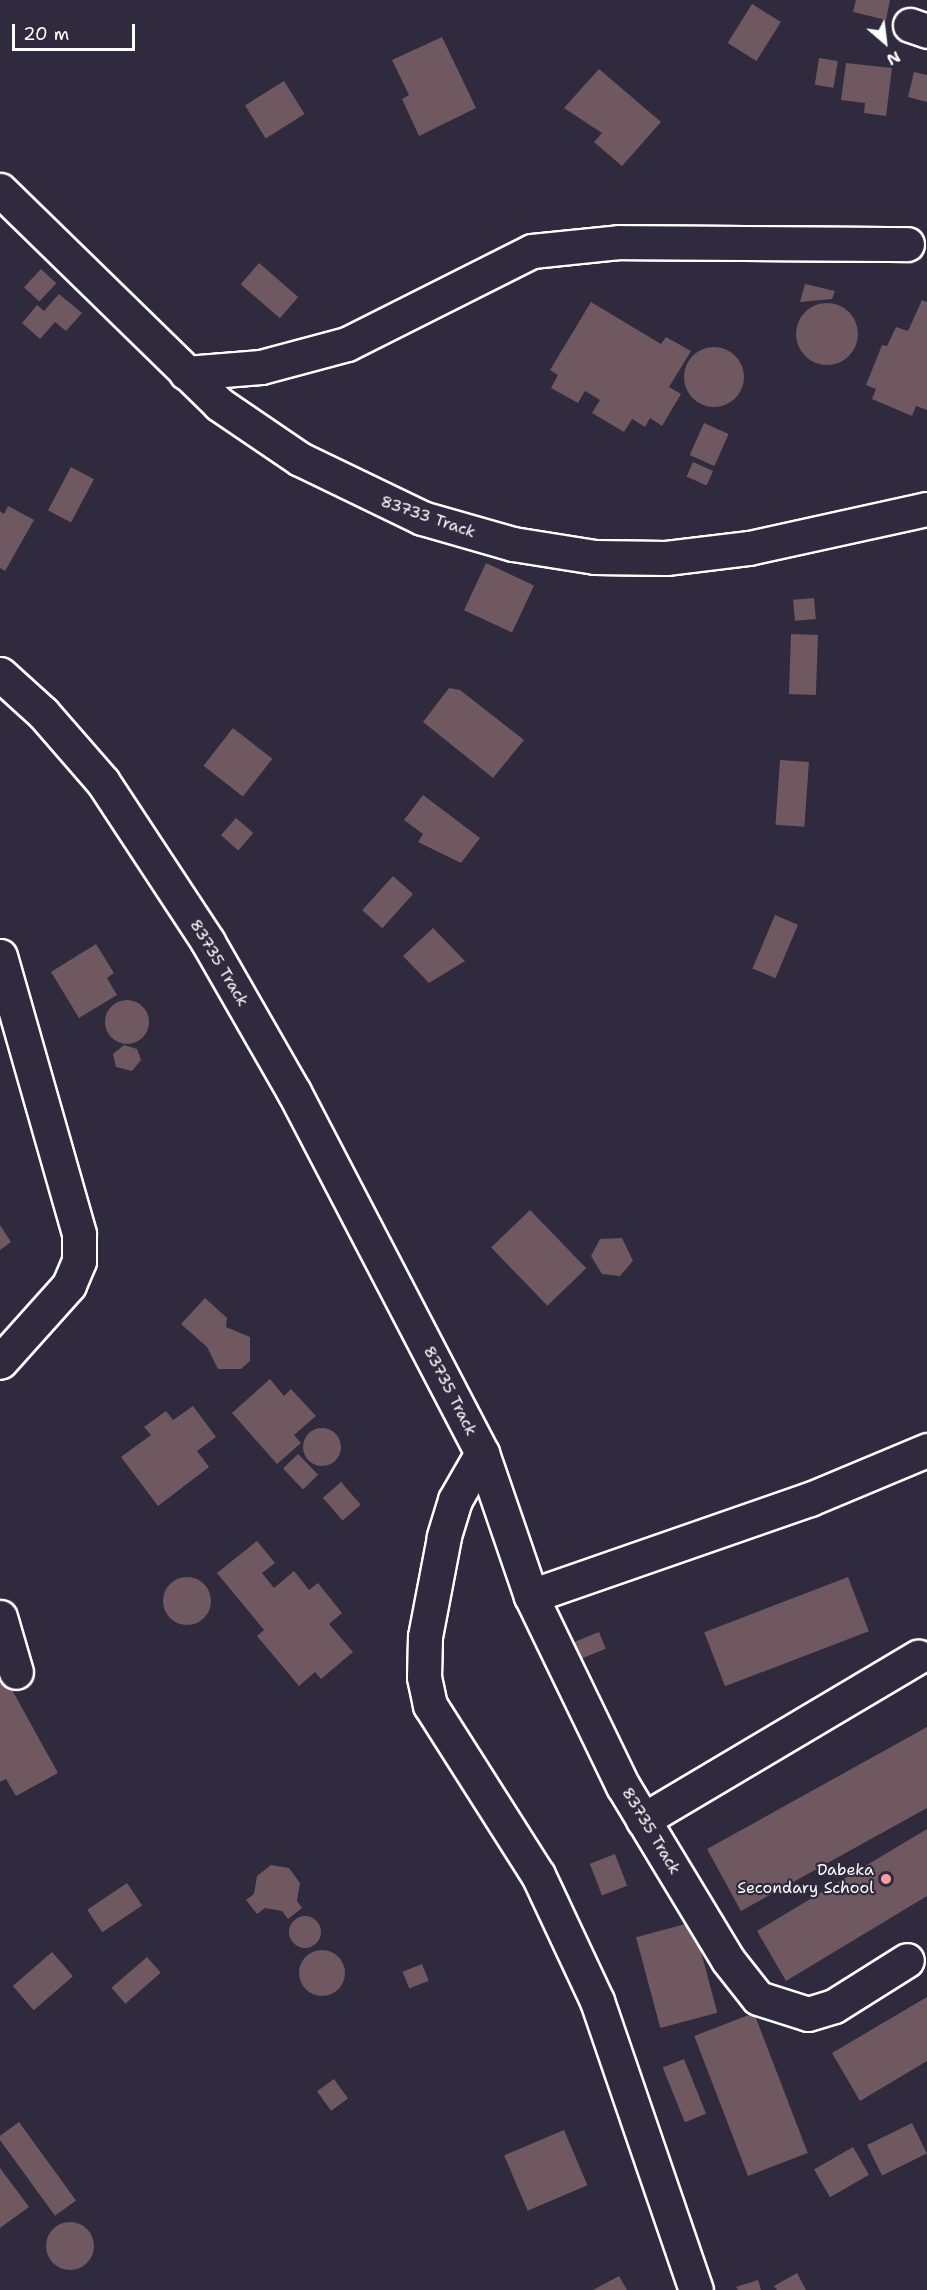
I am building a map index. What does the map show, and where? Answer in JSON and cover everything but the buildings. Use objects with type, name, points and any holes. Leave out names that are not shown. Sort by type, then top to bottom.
[{"type":"street","name":"83733 Track","points":[[0,190],[186,373],[256,430],[375,499],[513,544],[595,557],[666,558],[749,548],[927,509]]},
{"type":"street","points":[[186,373],[261,368],[347,344],[543,249],[619,242],[907,244]]},
{"type":"street","name":"83735 Track","points":[[0,674],[43,712],[103,782],[208,942],[294,1092],[482,1453],[531,1596],[643,1820],[728,1960],[758,1998],[808,2014],[834,2006],[907,1960]]},
{"type":"street","points":[[0,956],[79,1243],[69,1285],[0,1362]]},
{"type":"street","points":[[531,1596],[810,1499],[927,1450]]},
{"type":"street","points":[[482,1453],[455,1500],[444,1537],[425,1637],[424,1677],[430,1705],[538,1875],[597,2001],[696,2290]]},
{"type":"street","points":[[0,1617],[16,1672]]},
{"type":"street","points":[[643,1820],[918,1658]]},
{"type":"place","name":"Dabeka Secondary School","points":[[886,1879]]}]
